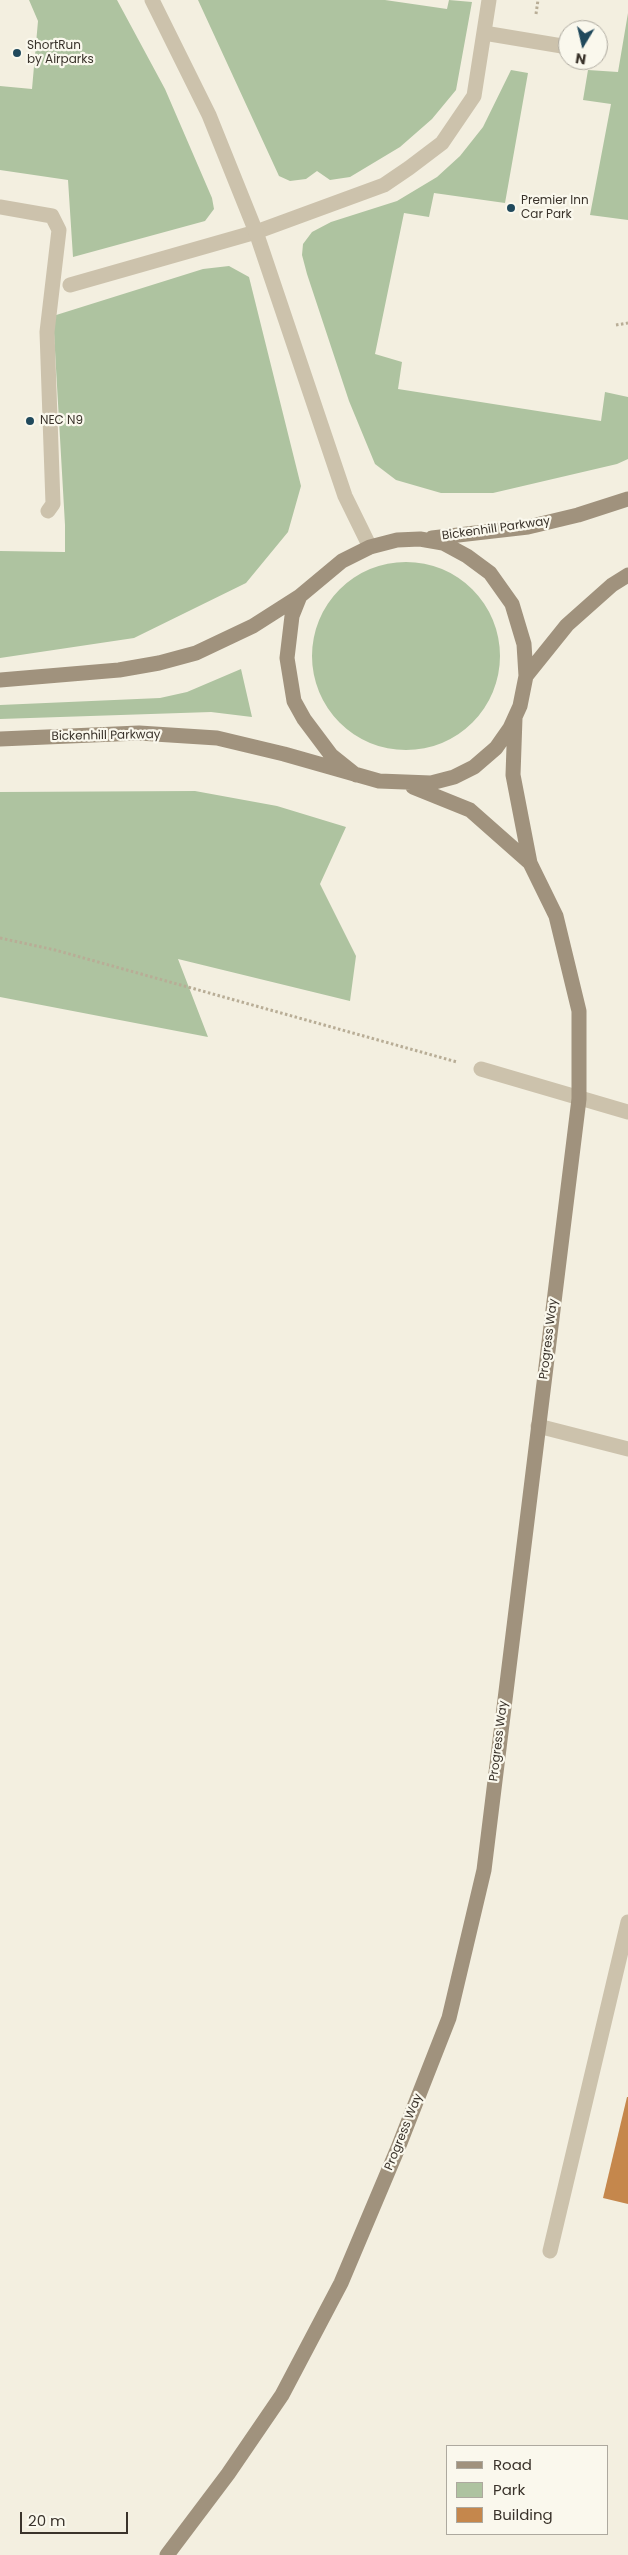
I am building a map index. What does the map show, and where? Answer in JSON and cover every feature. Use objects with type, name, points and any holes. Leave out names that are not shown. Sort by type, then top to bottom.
[{"type":"street","points":[[152,0],[209,115],[256,232],[345,496],[370,548]]},
{"type":"street","points":[[70,285],[256,232],[384,185],[442,143],[474,96],[489,0]]},
{"type":"street","points":[[484,33],[558,44]]},
{"type":"street","points":[[0,207],[52,216],[59,230],[47,332],[53,504],[48,511]]},
{"type":"street","name":"Bickenhill Parkway","points":[[420,539],[528,526],[628,499]]},
{"type":"street","points":[[0,680],[119,670],[159,664],[196,653],[253,626],[300,596],[342,561],[370,548],[397,540],[420,539],[443,543],[467,556],[490,573],[514,611],[524,644],[526,676],[520,706],[496,748],[474,767],[454,777],[431,783],[406,784]]},
{"type":"street","points":[[526,676],[567,625],[612,585],[628,574]]},
{"type":"street","points":[[300,596],[292,616],[287,658],[294,701],[304,719],[331,755],[356,775]]},
{"type":"street","name":"Progress Way","points":[[166,2555],[228,2474],[282,2395],[341,2283],[398,2148],[449,2018],[484,1870],[579,1099],[579,1011],[556,916],[530,863],[513,775],[514,718]]},
{"type":"street","name":"Bickenhill Parkway","points":[[0,739],[138,734],[217,738],[284,754],[378,781],[406,784]]},
{"type":"street","name":"Progress Way","points":[[406,784],[470,810],[530,863]]},
{"type":"street","points":[[482,1069],[628,1112]]},
{"type":"street","points":[[538,1426],[628,1449]]},
{"type":"street","points":[[550,2251],[628,1922]]},
{"type":"path","points":[[616,324],[628,323]]},
{"type":"path","points":[[0,938],[55,950],[482,1069]]},
{"type":"green space","points":[[29,0],[117,0],[165,89],[212,198],[214,209],[205,221],[73,257],[68,180],[0,170],[0,86],[32,89],[38,21]]},
{"type":"green space","points":[[198,0],[385,0],[447,9],[449,0],[472,2],[456,90],[432,119],[400,147],[350,177],[330,180],[317,171],[306,179],[290,181],[279,176]]},
{"type":"green space","points":[[628,13],[628,220],[590,215],[611,104],[583,100],[588,70],[618,72]]},
{"type":"green space","points":[[511,70],[528,73],[505,203],[434,193],[429,217],[404,213],[375,354],[402,362],[398,389],[601,421],[605,392],[628,397],[628,459],[617,464],[493,493],[441,493],[396,480],[375,464],[349,401],[307,274],[302,255],[303,244],[312,232],[331,222],[397,201],[437,177],[460,156],[483,127]]},
{"type":"green space","points":[[229,266],[249,277],[301,486],[288,532],[246,583],[134,638],[0,658],[0,551],[65,552],[53,316],[203,269]]},
{"type":"green space","points":[[406,562],[442,569],[458,578],[472,590],[484,604],[493,620],[500,656],[493,692],[484,708],[472,722],[458,734],[442,743],[406,750],[370,743],[354,734],[340,722],[328,708],[319,692],[312,656],[319,620],[328,604],[340,590],[354,578],[370,569]]},
{"type":"green space","points":[[241,669],[252,717],[211,712],[0,719],[0,705],[160,698],[187,692]]},
{"type":"green space","points":[[195,791],[277,806],[346,827],[320,884],[356,956],[350,1001],[178,959],[208,1037],[0,997],[0,792]]},
{"type":"building","points":[[628,2097],[628,2204],[603,2198]]},
{"type":"place","name":"ShortRun by Airparks","points":[[17,53]]},
{"type":"place","name":"Premier Inn Car Park","points":[[511,208]]},
{"type":"place","name":"NEC N9","points":[[30,421]]}]
